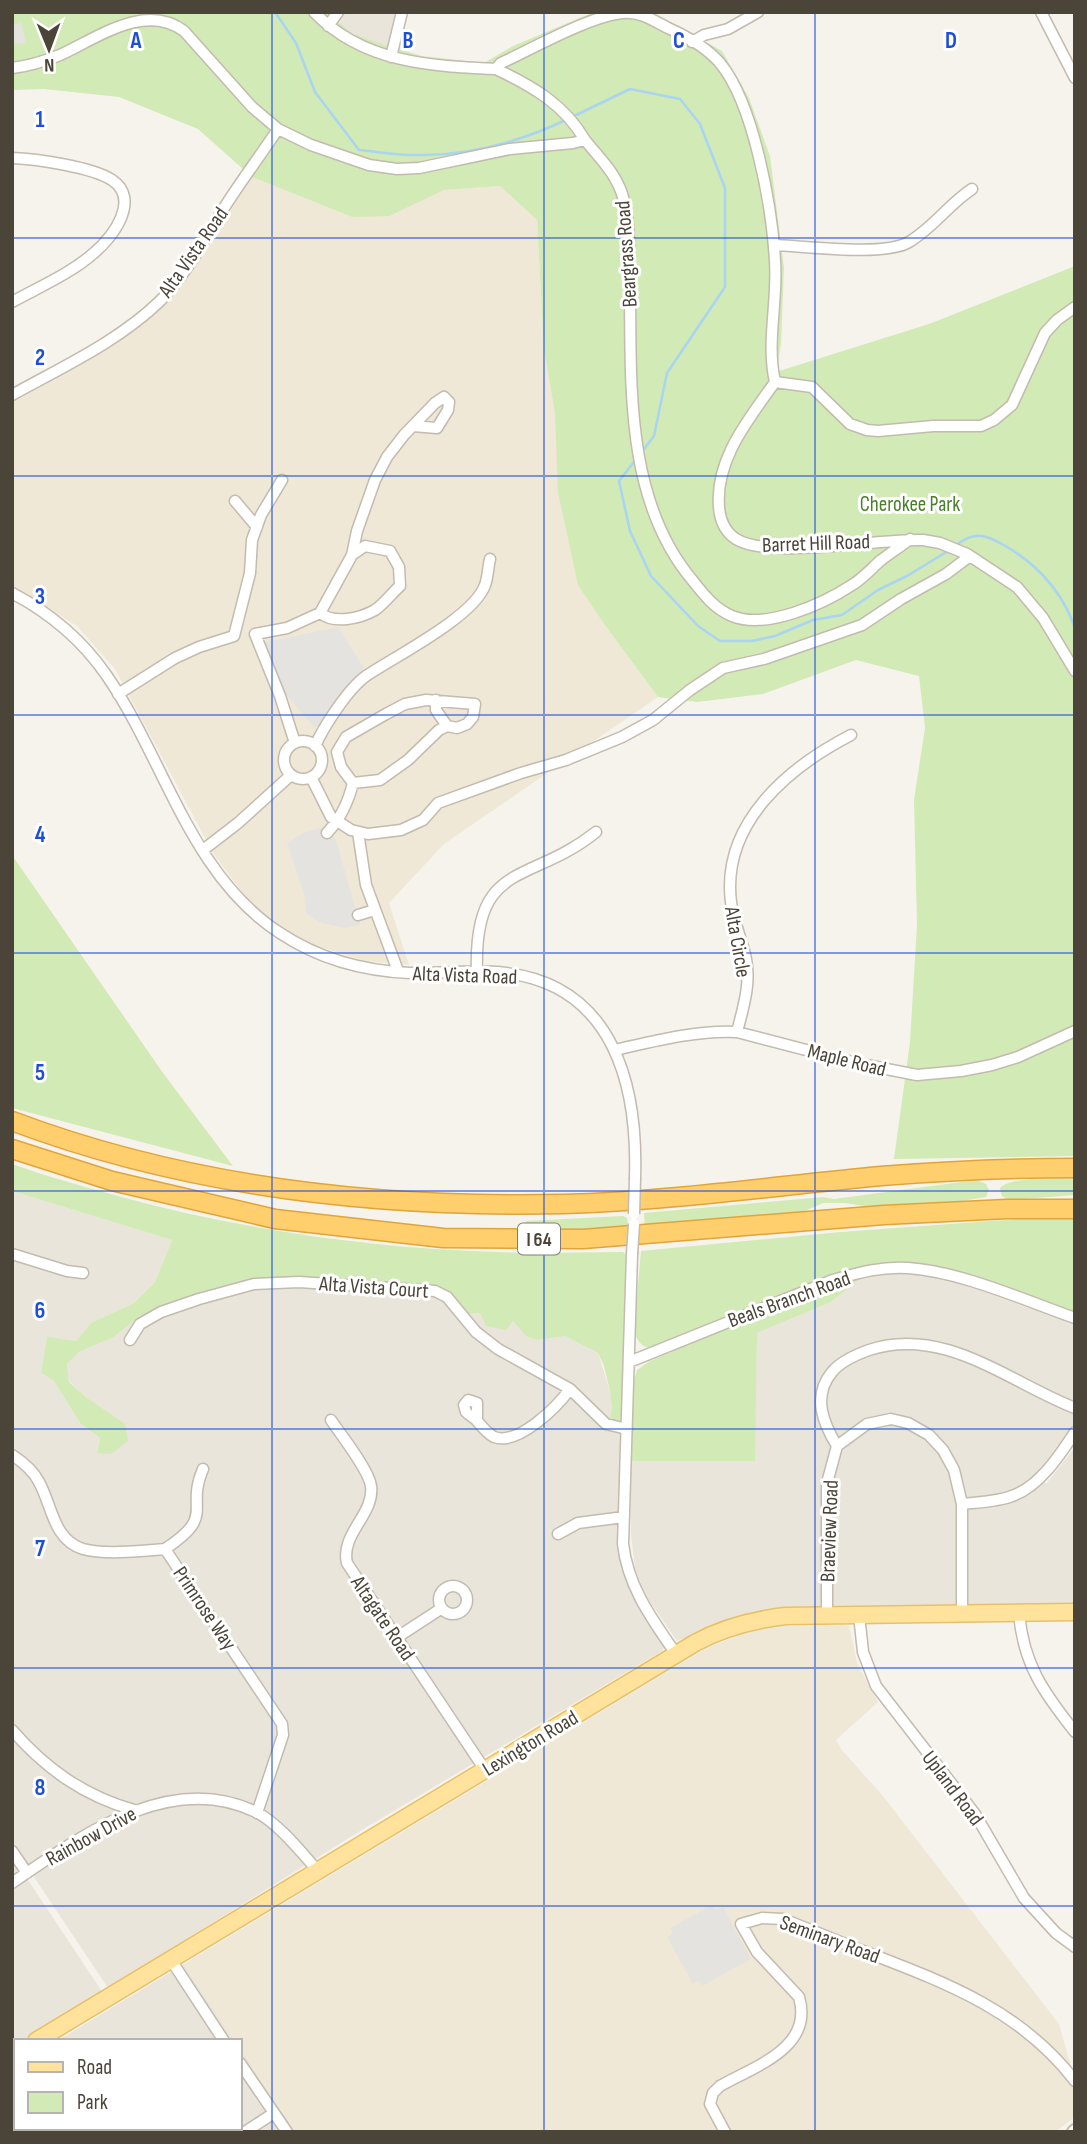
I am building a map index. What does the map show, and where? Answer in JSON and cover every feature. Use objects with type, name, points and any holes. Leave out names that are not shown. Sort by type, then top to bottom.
[{"type":"highway","name":"I 64","points":[[12,1121],[39,1132],[141,1160],[240,1183],[346,1197],[431,1203],[564,1204],[666,1198],[883,1176],[1075,1168]]},
{"type":"highway","name":"I 64","points":[[12,1149],[112,1181],[275,1219],[443,1238],[583,1239],[884,1215],[1007,1209],[1075,1209]]},
{"type":"main road","name":"Lexington Road","points":[[39,2039],[676,1654],[731,1626],[760,1619],[827,1615],[1075,1612]]},
{"type":"street","points":[[314,12],[328,26],[352,42],[391,57],[432,66],[496,69],[501,63],[593,21],[621,13],[645,16],[704,48],[722,65],[737,93],[759,158],[774,245],[776,292],[770,360],[775,382],[812,387],[849,424],[878,431],[933,426],[981,426],[995,420],[1012,405],[1045,333],[1075,307]]},
{"type":"street","points":[[328,26],[338,12]]},
{"type":"street","points":[[391,57],[402,12]]},
{"type":"street","points":[[692,42],[704,35],[728,29],[758,12]]},
{"type":"street","points":[[1041,12],[1075,78]]},
{"type":"street","points":[[12,68],[38,64],[126,25],[144,20],[159,20],[169,22],[184,31],[252,107],[278,130],[329,152],[369,165],[397,169],[450,163],[521,147],[585,140]]},
{"type":"street","name":"Beargrass Road","points":[[496,69],[535,88],[561,110],[617,180],[627,213],[633,400],[641,464],[653,508],[668,546],[680,565],[713,604],[739,618],[776,618],[853,585],[910,539]]},
{"type":"street","name":"Alta Vista Road","points":[[12,395],[124,330],[160,301],[187,268],[278,130]]},
{"type":"street","points":[[12,158],[49,162],[100,175],[118,185],[125,201],[120,222],[93,254],[12,302]]},
{"type":"street","points":[[774,245],[843,249],[903,245],[918,236],[972,189]]},
{"type":"street","name":"Barret Hill Road","points":[[775,382],[739,432],[724,470],[719,506],[723,523],[730,534],[749,545],[776,548],[910,539]]},
{"type":"street","points":[[295,743],[280,696],[255,635],[287,628],[320,613],[352,555],[374,481],[387,457],[413,426]]},
{"type":"street","points":[[118,694],[175,658],[234,636],[250,573],[252,540],[261,514],[282,480]]},
{"type":"street","points":[[235,501],[257,527]]},
{"type":"street","points":[[910,539],[940,542],[1006,578],[1043,618],[1073,668]]},
{"type":"street","points":[[320,613],[327,619],[348,619],[375,610],[400,586],[399,567],[390,551],[365,546],[352,555]]},
{"type":"street","points":[[311,777],[331,817],[337,822],[368,834],[401,830],[423,820],[438,803],[566,760],[622,737],[653,720],[723,668],[764,659],[862,625],[946,574],[968,555]]},
{"type":"street","points":[[315,746],[342,703],[364,677],[417,646],[474,604],[485,585],[490,559]]},
{"type":"street","name":"Alta Vista Road","points":[[12,593],[42,610],[97,663],[118,694],[219,874],[245,905],[281,934],[324,956],[369,969],[524,976],[565,994],[592,1015],[609,1036],[622,1066],[632,1107],[636,1149],[625,1556],[631,1580],[641,1602],[676,1654]]},
{"type":"street","points":[[436,700],[436,710],[447,726]]},
{"type":"street","points":[[436,700],[475,704],[473,717],[467,724],[457,728],[447,726],[439,730],[408,760],[380,780],[353,782],[341,767],[337,752],[346,737],[405,704],[436,700]]},
{"type":"street","name":"Alta Circle","points":[[737,1032],[744,1006],[747,974],[730,900],[732,863],[740,838],[752,816],[786,778],[851,735]]},
{"type":"street","points":[[305,742],[315,746],[322,760],[319,770],[311,777],[301,779],[291,775],[285,766],[285,756],[295,743],[305,742]]},
{"type":"street","points":[[203,849],[238,823],[291,775]]},
{"type":"street","points":[[327,833],[337,822],[348,802],[353,782]]},
{"type":"street","points":[[358,832],[366,886],[398,971]]},
{"type":"street","points":[[477,972],[479,928],[487,905],[496,891],[515,876],[577,846],[596,832]]},
{"type":"street","points":[[358,915],[375,910]]},
{"type":"street","name":"Maple Road","points":[[615,1050],[693,1034],[737,1032],[896,1072],[927,1074],[961,1072],[992,1065],[1018,1057],[1075,1031]]},
{"type":"street","points":[[12,1254],[67,1271],[83,1273]]},
{"type":"street","name":"Beals Branch Road","points":[[629,1362],[833,1280],[864,1271],[888,1268],[908,1268],[946,1275],[1075,1318]]},
{"type":"street","name":"Alta Vista Court","points":[[130,1340],[140,1324],[161,1312],[254,1284],[299,1282],[435,1291],[447,1297],[476,1332],[498,1349],[569,1389],[606,1424],[627,1429]]},
{"type":"street","points":[[962,1614],[962,1504],[954,1470],[943,1450],[923,1430],[891,1419],[876,1421],[858,1430],[837,1446],[824,1422],[821,1404],[822,1390],[828,1377],[841,1363],[858,1354],[893,1344],[925,1345],[971,1357],[1075,1408]]},
{"type":"street","points":[[477,1419],[482,1427],[494,1436],[515,1436],[553,1409],[569,1389]]},
{"type":"street","name":"Altagate Road","points":[[331,1420],[363,1469],[372,1489],[346,1548],[347,1563],[485,1770]]},
{"type":"street","points":[[962,1504],[1009,1498],[1023,1491],[1051,1464],[1075,1432]]},
{"type":"street","name":"Braeview Road","points":[[827,1615],[827,1483],[837,1446]]},
{"type":"street","name":"Primrose Way","points":[[12,1455],[22,1461],[38,1479],[56,1525],[63,1535],[77,1546],[97,1550],[165,1549],[282,1724],[283,1735],[257,1813]]},
{"type":"street","points":[[165,1549],[184,1536],[195,1521],[199,1479],[203,1469]]},
{"type":"street","points":[[558,1534],[578,1523],[624,1517]]},
{"type":"street","points":[[396,1638],[442,1608]]},
{"type":"street","points":[[1020,1613],[1025,1647],[1035,1678],[1075,1732]]},
{"type":"street","name":"Upland Road","points":[[859,1615],[863,1652],[876,1686],[975,1815],[1024,1898],[1056,1934],[1075,1947]]},
{"type":"street","points":[[12,1730],[46,1765],[70,1783],[88,1793],[134,1810]]},
{"type":"street","name":"Rainbow Drive","points":[[12,1883],[78,1841],[134,1810],[155,1804],[196,1799],[215,1800],[257,1813],[290,1841],[318,1871]]},
{"type":"street","points":[[12,1851],[27,1873]]},
{"type":"street","name":"Seminary Road","points":[[724,2132],[710,2104],[713,2092],[785,2050],[800,2027],[799,1997],[757,1952],[741,1924],[762,1918],[783,1919],[943,1982],[987,2004],[1035,2038],[1063,2065],[1075,2081]]},
{"type":"street","points":[[170,1960],[223,2039]]},
{"type":"street","points":[[1063,2065],[1075,2063]]},
{"type":"street","points":[[242,2066],[287,2132]]},
{"type":"street","points":[[245,2132],[274,2113]]},
{"type":"shaded area","points":[[327,12],[397,12],[387,48],[353,34]]},
{"type":"shaded area","points":[[21,23],[26,43],[12,44],[12,25]]},
{"type":"shaded area","points":[[252,177],[352,217],[444,190],[500,186],[537,220],[544,349],[555,414],[607,628],[658,697],[444,844],[389,903],[409,965],[366,961],[304,942],[249,902],[213,853],[115,669],[77,626],[12,586],[12,403],[143,325],[184,284]]},
{"type":"shaded area","points":[[338,627],[364,668],[336,708],[315,728],[280,687],[262,643]]},
{"type":"shaded area","points":[[320,828],[336,840],[360,925],[344,928],[319,922],[306,913],[304,894],[287,843],[305,832]]},
{"type":"shaded area","points":[[12,1191],[172,1240],[155,1282],[134,1303],[91,1323],[76,1341],[47,1338],[41,1373],[54,1381],[80,1423],[100,1438],[97,1452],[125,1425],[69,1381],[67,1364],[79,1352],[114,1337],[140,1316],[210,1290],[260,1278],[317,1279],[442,1288],[455,1297],[467,1314],[480,1313],[513,1321],[537,1340],[565,1336],[598,1353],[610,1391],[612,1410],[623,1420],[618,1497],[621,1560],[636,1602],[665,1646],[662,1651],[365,1828],[108,1988],[12,1844]]},
{"type":"shaded area","points":[[915,1272],[976,1289],[1075,1324],[1075,1423],[1056,1451],[1035,1474],[1046,1484],[1075,1447],[1075,1607],[752,1613],[677,1641],[646,1596],[635,1568],[631,1534],[630,1461],[754,1461],[757,1333],[831,1302],[861,1278]]},
{"type":"shaded area","points":[[849,1625],[857,1663],[878,1702],[836,1740],[883,1796],[1059,2024],[1075,2081],[1075,2117],[1055,2132],[296,2132],[242,2051],[242,2039],[234,2039],[184,1964],[705,1649],[739,1635],[775,1626]]},
{"type":"shaded area","points":[[12,1856],[103,1993],[24,2039],[14,2039],[12,2046]]},
{"type":"shaded area","points":[[712,1905],[716,1910],[723,1907],[751,1959],[702,1986],[699,1981],[693,1984],[667,1937],[673,1934],[670,1928]]},
{"type":"shaded area","points":[[184,1964],[234,2039],[60,2039]]},
{"type":"shaded area","points":[[242,2051],[296,2132],[12,2132],[14,2067],[14,2130],[242,2130]]},
{"type":"green space","name":"Cherokee Park","points":[[12,12],[327,12],[353,34],[388,46],[422,56],[484,63],[513,46],[594,12],[653,12],[722,51],[749,98],[770,156],[784,268],[781,344],[776,372],[929,324],[1075,266],[1075,1156],[894,1159],[910,1042],[917,925],[914,800],[925,728],[919,676],[856,660],[763,694],[697,702],[658,697],[578,585],[558,492],[555,414],[544,349],[537,220],[500,186],[444,190],[389,216],[352,217],[252,177],[198,129],[119,97],[44,89],[12,90]]},
{"type":"green space","points":[[12,855],[163,1073],[233,1166],[12,1108]]},
{"type":"green space","points":[[12,1164],[160,1207],[303,1235],[448,1250],[623,1252],[627,1256],[623,1420],[609,1422],[612,1410],[610,1391],[598,1353],[565,1336],[537,1340],[526,1336],[513,1321],[506,1330],[486,1326],[480,1313],[467,1314],[455,1297],[442,1288],[317,1279],[260,1278],[210,1290],[140,1316],[114,1337],[79,1352],[67,1364],[69,1382],[125,1424],[128,1441],[111,1454],[97,1453],[100,1438],[80,1423],[54,1381],[41,1373],[47,1337],[76,1341],[91,1323],[134,1303],[155,1282],[172,1240],[12,1191]]},
{"type":"green space","points":[[1075,1178],[1075,1195],[1010,1200],[1002,1196],[1000,1188],[1024,1180]]},
{"type":"green space","points":[[977,1180],[986,1184],[989,1190],[986,1197],[870,1207],[823,1203],[796,1215],[645,1230],[644,1213],[823,1197],[834,1199]]},
{"type":"green space","points":[[623,1216],[627,1218],[627,1231],[524,1234],[526,1221]]},
{"type":"green space","points":[[1032,1218],[1075,1218],[1075,1314],[932,1268],[847,1271],[798,1288],[653,1348],[641,1344],[634,1333],[641,1251],[841,1232]]},
{"type":"green space","points":[[861,1278],[831,1302],[757,1333],[755,1461],[630,1461],[633,1383],[637,1370],[650,1361],[796,1299]]},
{"type":"waterway","points":[[62,12],[72,12]]},
{"type":"waterway","points":[[275,12],[296,43],[315,92],[359,150],[416,155],[460,152],[515,140],[566,120]]},
{"type":"waterway","points":[[572,117],[630,89],[680,99],[700,124],[725,188],[725,287],[667,373],[654,436],[641,453]]},
{"type":"waterway","points":[[637,458],[619,481],[630,531],[651,576],[698,626],[720,641],[752,641],[775,636],[813,620],[842,615],[878,590],[948,551]]},
{"type":"waterway","points":[[956,545],[971,537],[983,536],[1026,560],[1055,590],[1075,628]]}]
